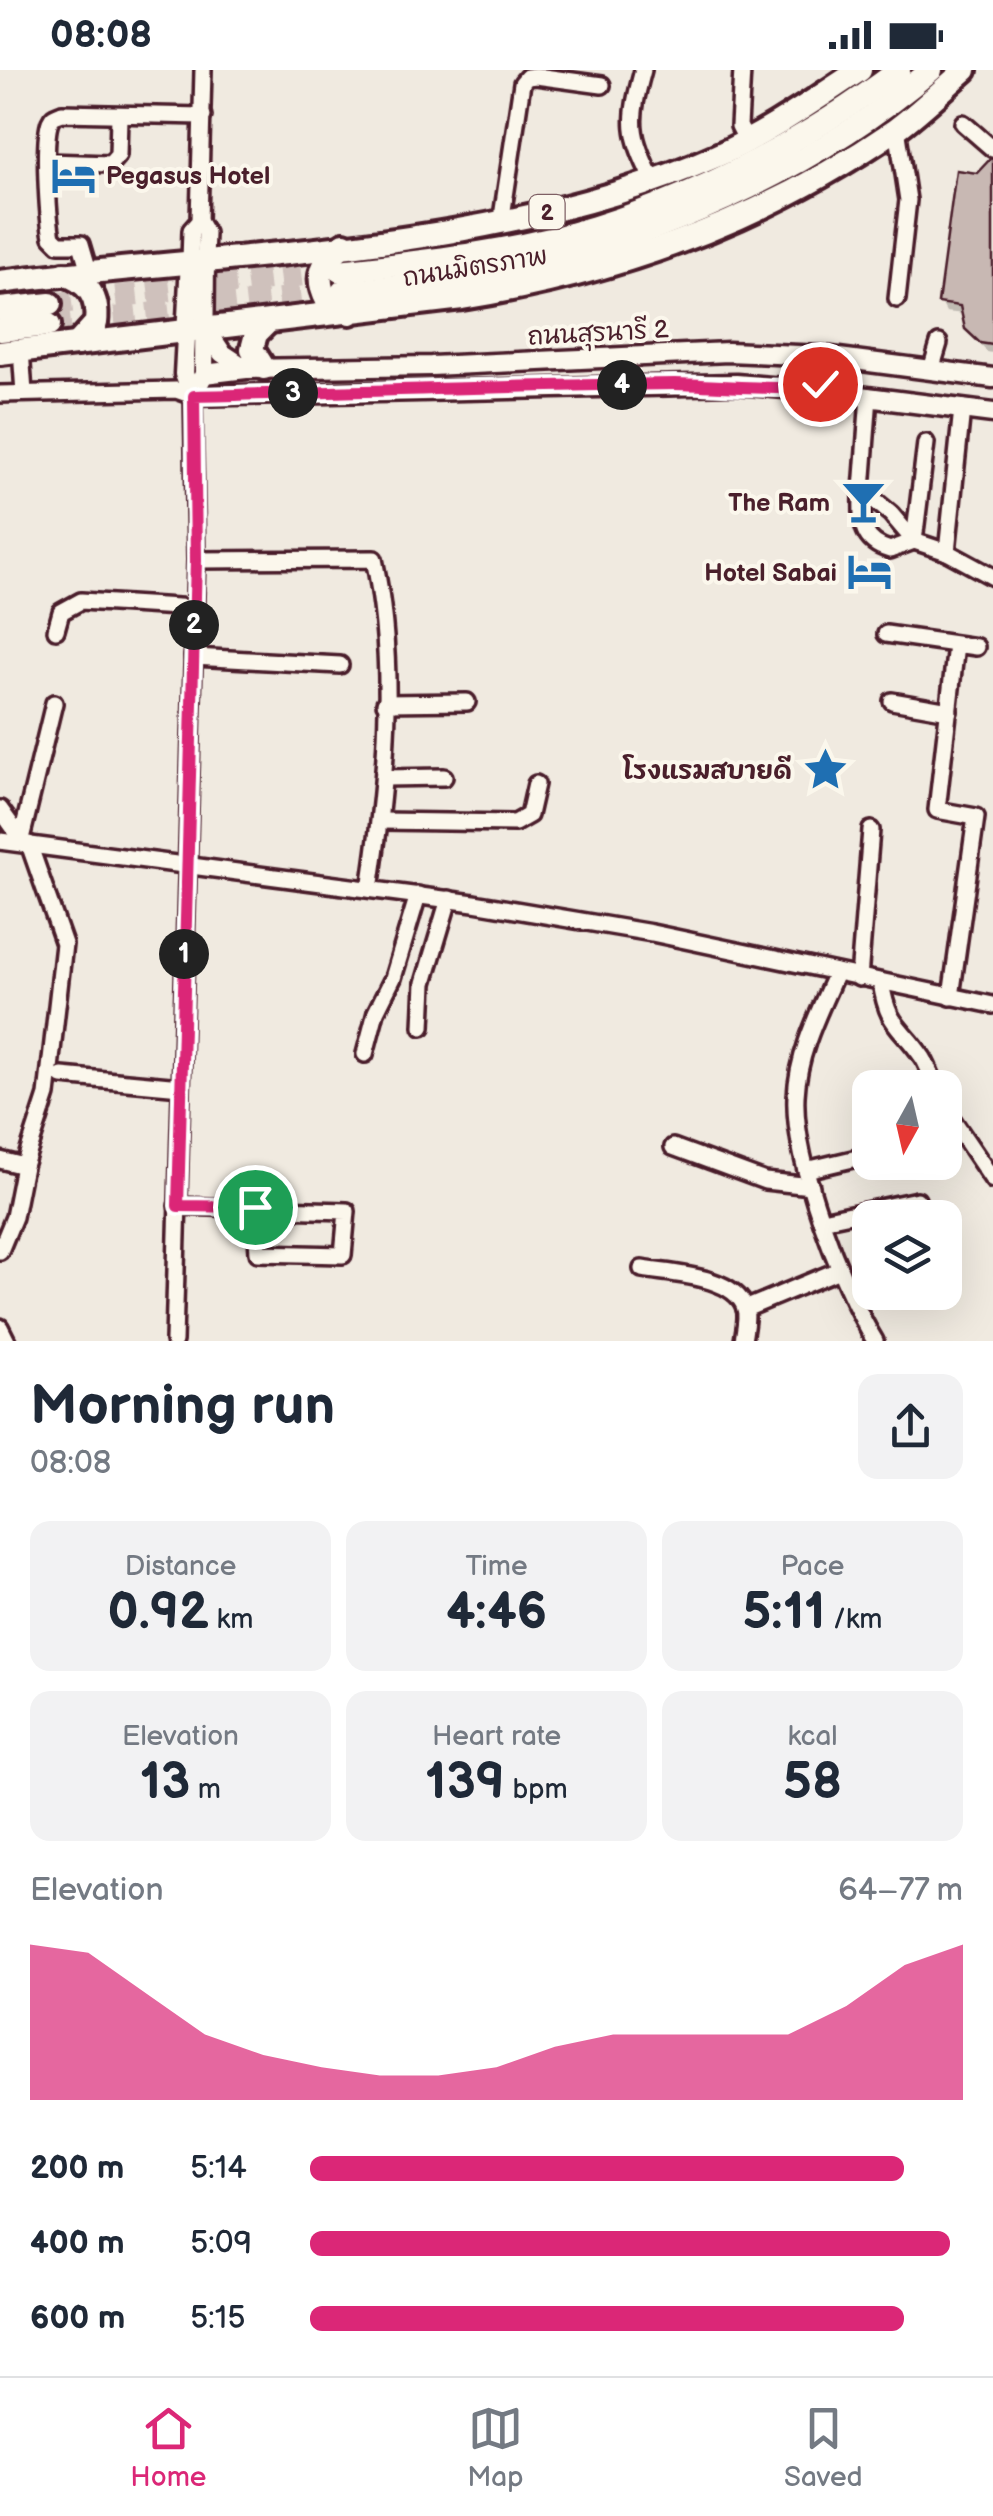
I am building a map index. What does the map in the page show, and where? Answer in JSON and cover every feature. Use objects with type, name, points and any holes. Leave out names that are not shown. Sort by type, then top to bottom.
[{"type":"highway","name":"ถนนมิตรภาพ","points":[[0,282],[344,244],[504,222],[586,202],[718,156],[860,70]]},
{"type":"highway","name":"ถนนมิตรภาพ","points":[[10,352],[266,323],[344,292],[484,252],[594,227],[668,201],[813,131],[900,70]]},
{"type":"highway","name":"ถนนมิตรภาพ","points":[[344,292],[543,263],[676,220],[822,146],[931,70]]},
{"type":"highway","name":"ถนนมิตรภาพ","points":[[344,292],[528,288],[608,268],[762,209],[830,172],[897,128],[965,70]]},
{"type":"highway","points":[[344,244],[323,262],[318,280],[327,301],[344,292]]},
{"type":"highway","points":[[64,274],[86,284],[96,307],[96,322],[77,344]]},
{"type":"highway","points":[[0,309],[49,314],[0,330]]},
{"type":"highway","points":[[255,368],[252,348],[256,334],[266,323]]},
{"type":"main road","points":[[194,396],[204,374],[196,330],[198,260]]},
{"type":"main road","points":[[196,330],[222,353],[255,368]]},
{"type":"main road","points":[[194,396],[184,374],[196,330]]},
{"type":"main road","name":"ถนนสุรนารี 2","points":[[204,374],[255,368],[432,366],[728,352],[806,354],[993,378]]},
{"type":"main road","name":"ถนนสุรนารี 2","points":[[194,396],[818,380],[869,396],[993,413]]},
{"type":"street","points":[[198,260],[206,232],[199,221],[203,70]]},
{"type":"street","points":[[642,70],[631,112],[634,141],[653,181]]},
{"type":"street","points":[[742,70],[739,126],[746,140]]},
{"type":"street","points":[[504,222],[522,84],[526,78],[602,85]]},
{"type":"street","points":[[89,272],[81,244],[59,244],[52,238],[48,162],[49,124],[54,116],[204,116]]},
{"type":"street","points":[[48,162],[110,164],[118,155],[119,116]]},
{"type":"street","points":[[964,122],[993,149]]},
{"type":"street","points":[[897,128],[908,200],[897,300]]},
{"type":"street","points":[[931,370],[939,343]]},
{"type":"street","points":[[10,352],[24,393]]},
{"type":"street","points":[[806,354],[818,380]]},
{"type":"street","points":[[0,394],[176,390],[194,396],[196,560],[174,1341]]},
{"type":"street","points":[[869,396],[862,527],[867,537],[890,550],[914,542]]},
{"type":"street","points":[[947,552],[962,409]]},
{"type":"street","points":[[914,542],[926,443]]},
{"type":"street","points":[[862,490],[891,514],[914,542],[947,552],[993,577]]},
{"type":"street","points":[[196,560],[374,559],[385,609],[385,702],[384,778],[370,890]]},
{"type":"street","points":[[56,630],[61,612],[80,601],[194,608]]},
{"type":"street","points":[[886,634],[976,647]]},
{"type":"street","points":[[951,996],[976,817],[937,810],[956,645]]},
{"type":"street","points":[[193,658],[340,666]]},
{"type":"street","points":[[892,701],[949,711]]},
{"type":"street","points":[[385,702],[467,702]]},
{"type":"street","points":[[23,841],[54,703]]},
{"type":"street","points":[[384,778],[444,777]]},
{"type":"street","points":[[380,820],[515,823],[530,815],[536,784]]},
{"type":"street","points":[[0,809],[23,841],[64,944],[47,1094],[24,1166],[14,1218],[0,1251]]},
{"type":"street","points":[[859,978],[871,830]]},
{"type":"street","points":[[0,841],[449,900],[652,934],[993,1005]]},
{"type":"street","points":[[365,1054],[418,895]]},
{"type":"street","points":[[422,1027],[424,983],[449,900]]},
{"type":"street","points":[[836,972],[804,1050],[796,1098],[808,1178],[839,1270],[875,1341]]},
{"type":"street","points":[[882,982],[886,1010],[894,1027],[924,1059],[929,1070]]},
{"type":"street","points":[[62,1076],[180,1087]]},
{"type":"street","points":[[962,1134],[993,1180]]},
{"type":"street","points":[[672,1147],[765,1181],[808,1178],[852,1162]]},
{"type":"street","points":[[0,1160],[24,1166]]},
{"type":"street","points":[[178,1206],[255,1207],[347,1212],[343,1254],[258,1254],[255,1207]]},
{"type":"street","points":[[822,1220],[852,1214]]},
{"type":"street","points":[[642,1269],[714,1280],[738,1297],[746,1309],[744,1341]]},
{"type":"street","points":[[746,1309],[839,1270]]},
{"type":"street","points":[[0,1327],[6,1341]]},
{"type":"building","points":[[993,156],[993,345],[980,343],[965,329],[960,306],[938,303],[956,170],[977,173]]},
{"type":"tunnel","points":[[50,304],[339,271]]},
{"type":"tunnel","points":[[49,325],[342,292]]},
{"type":"place","name":"Pegasus Hotel","points":[[73,175]]},
{"type":"place","name":"The Ram","points":[[863,502]]},
{"type":"place","name":"Hotel Sabai","points":[[870,572]]},
{"type":"place","name":"โรงแรมสบายดี","points":[[825,770]]},
{"type":"route","points":[[255,1207],[178,1206],[196,560],[194,396],[653,384],[736,384],[806,390],[820,384]]}]
